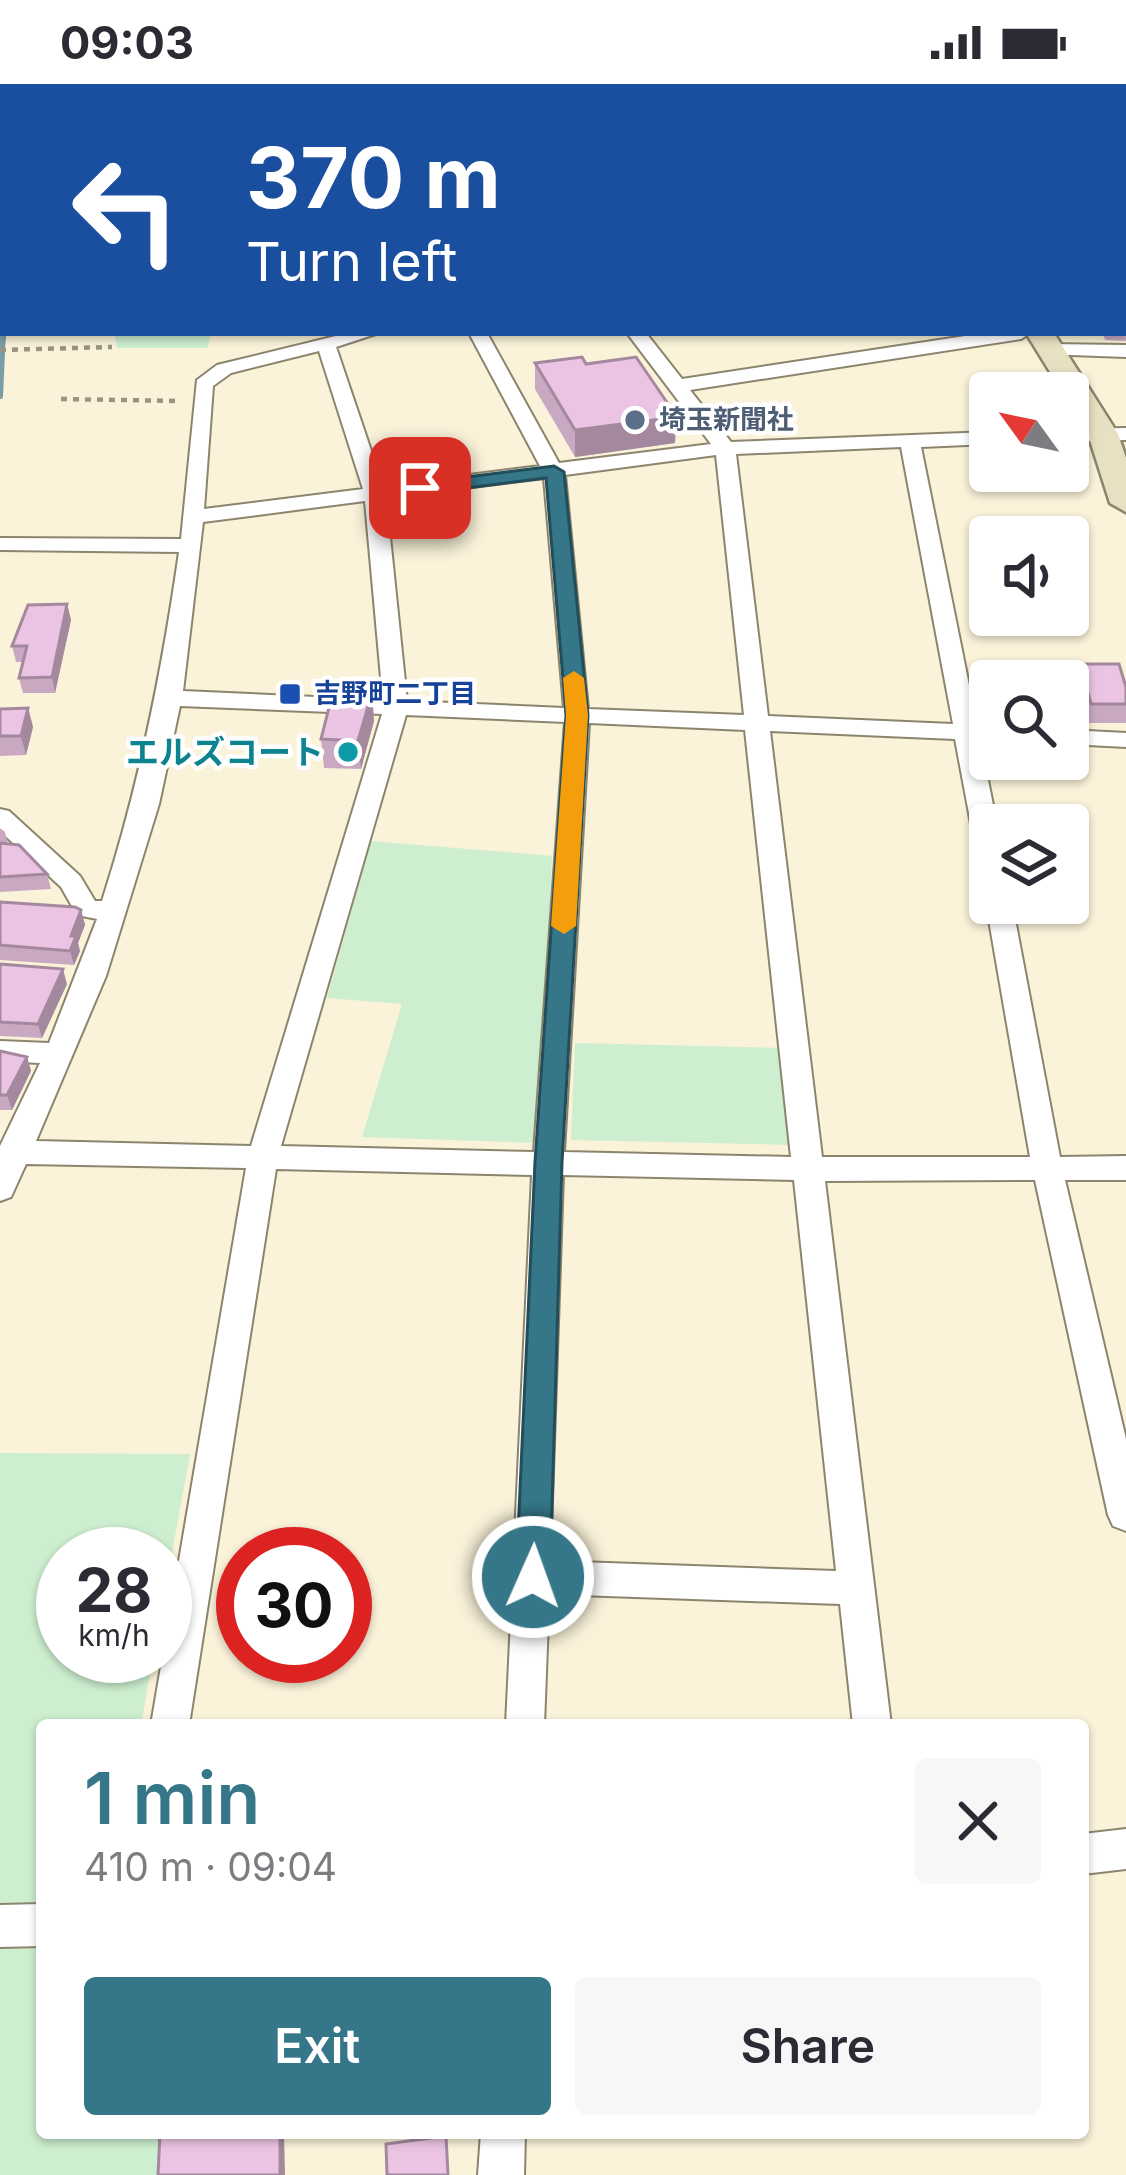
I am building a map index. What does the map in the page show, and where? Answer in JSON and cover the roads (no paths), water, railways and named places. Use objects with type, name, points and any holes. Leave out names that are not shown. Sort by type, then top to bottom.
[{"type":"street","points":[[0,1189],[12,1152],[92,976],[146,804],[170,698],[195,517],[205,384],[224,369],[358,336]]},
{"type":"street","points":[[480,336],[554,472],[577,715],[548,1162],[525,1719]]},
{"type":"street","points":[[638,336],[725,448],[871,1719]]},
{"type":"street","points":[[677,386],[1002,336]]},
{"type":"street","points":[[1045,341],[1126,351]]},
{"type":"street","points":[[1045,341],[1115,434],[1126,503]]},
{"type":"street","points":[[171,1719],[263,1156],[396,708],[375,494],[326,344]]},
{"type":"street","points":[[195,517],[725,448],[969,439]]},
{"type":"street","points":[[910,441],[969,693]]},
{"type":"street","points":[[0,544],[191,546]]},
{"type":"street","points":[[170,698],[969,732]]},
{"type":"street","points":[[1089,738],[1126,740]]},
{"type":"street","points":[[0,817],[71,881],[70,904],[112,911]]},
{"type":"street","points":[[1003,924],[1047,1166],[1126,1515]]},
{"type":"street","points":[[0,1051],[59,1054]]},
{"type":"street","points":[[12,1152],[806,1169],[1126,1168]]},
{"type":"street","points":[[533,1577],[856,1588]]},
{"type":"street","points":[[1089,1853],[1126,1849]]},
{"type":"street","points":[[0,1926],[36,1925]]},
{"type":"street","points":[[501,2175],[503,2139]]},
{"type":"waterway","points":[[3,340],[4,336]]},
{"type":"waterway","points":[[2,348],[3,337]]},
{"type":"waterway","points":[[0,396],[2,353]]},
{"type":"place","name":"埼玉新聞社","points":[[635,420]]},
{"type":"place","name":"吉野町二丁目","points":[[290,694]]},
{"type":"place","name":"エルズコート","points":[[348,752]]}]
